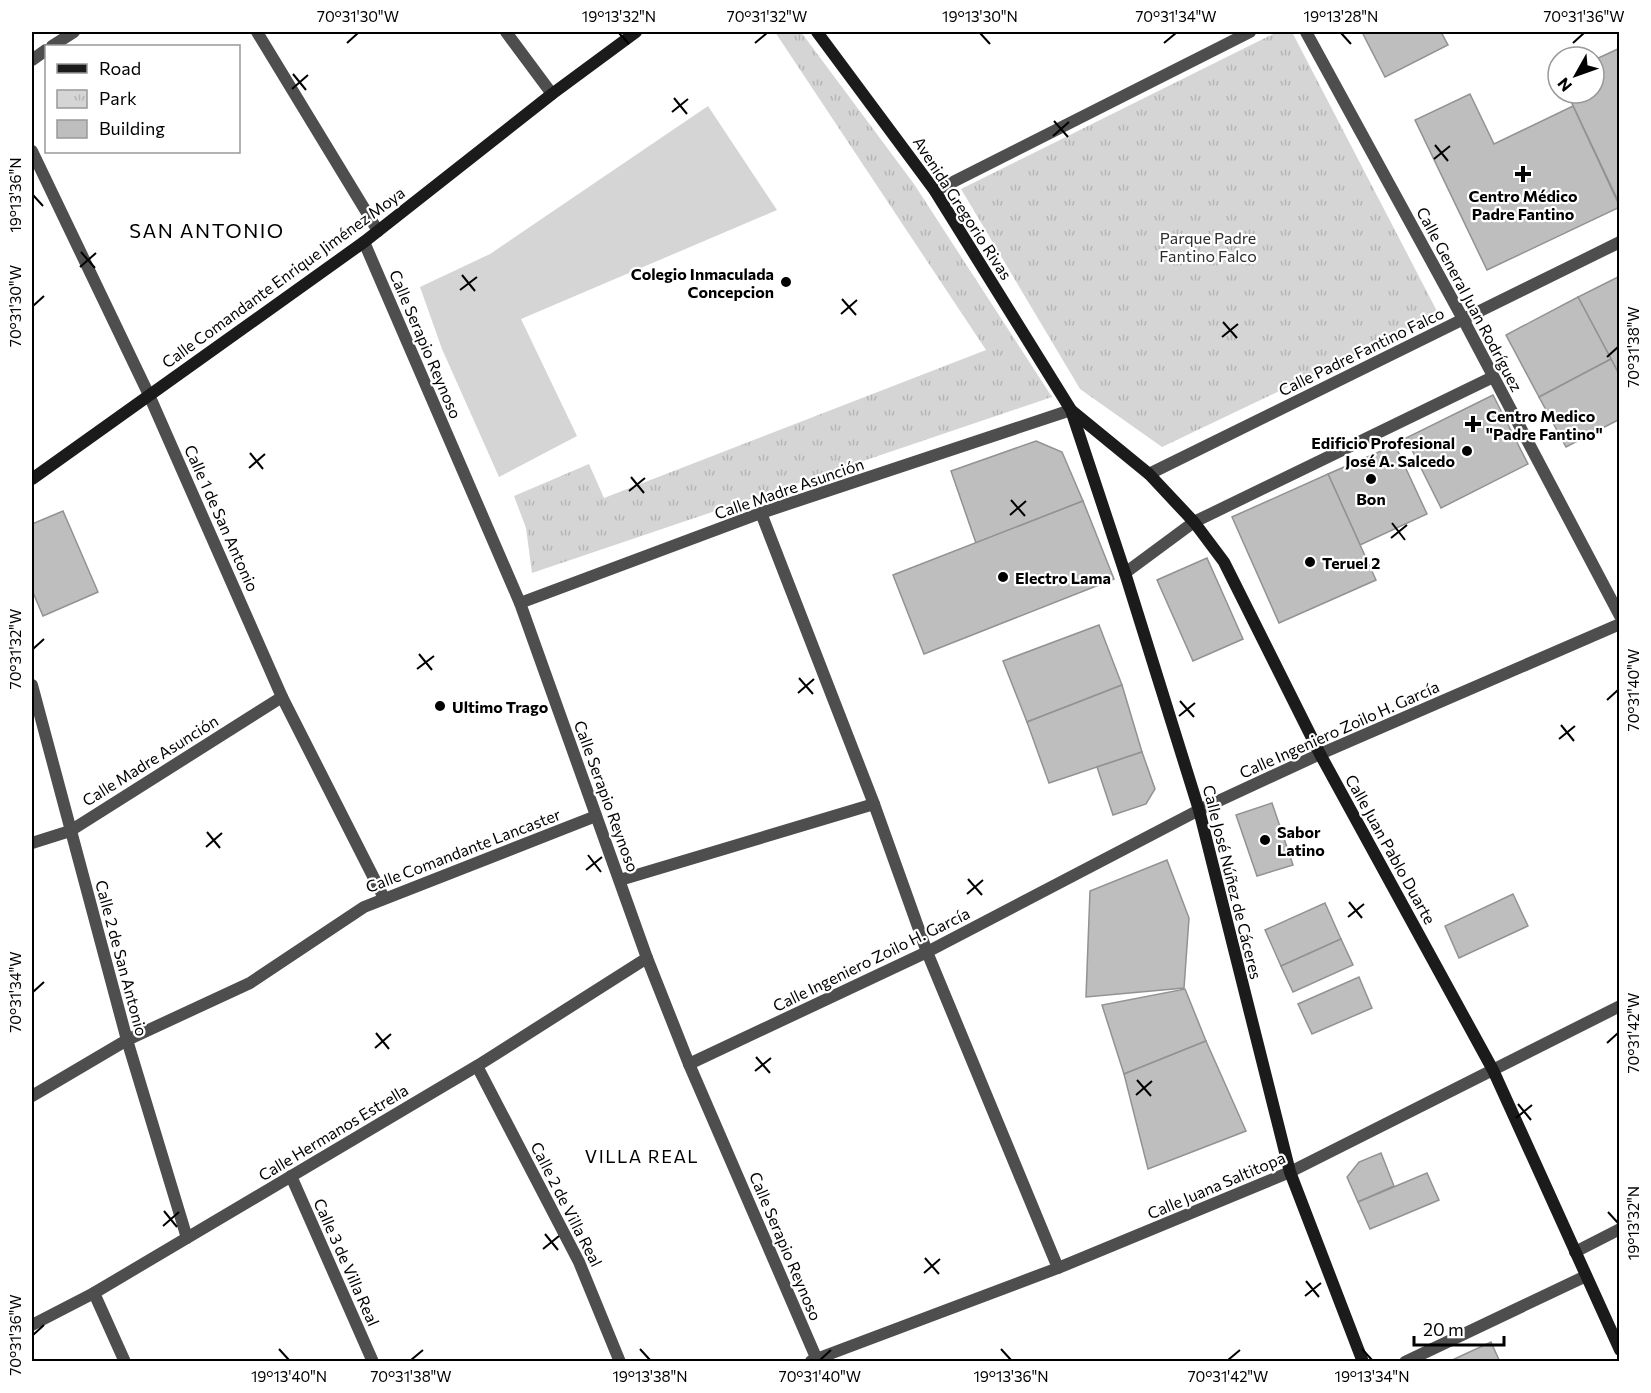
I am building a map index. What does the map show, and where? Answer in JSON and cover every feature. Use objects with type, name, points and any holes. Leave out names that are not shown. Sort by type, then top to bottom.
[{"type":"main road","name":"Calle Comandante Enrique Jiménez Moya","points":[[32,479],[364,242],[552,94],[636,32]]},
{"type":"main road","name":"Avenida Gregorio Rivas","points":[[817,32],[935,191],[1071,410]]},
{"type":"main road","name":"Calle Juan Pablo Duarte","points":[[1071,410],[1149,474],[1194,522],[1224,562],[1320,754],[1493,1070],[1620,1350]]},
{"type":"main road","name":"Calle José Núñez de Cáceres","points":[[1071,410],[1199,810],[1290,1172],[1363,1362]]},
{"type":"street","points":[[54,45],[74,32]]},
{"type":"street","points":[[257,32],[378,231]]},
{"type":"street","points":[[506,32],[552,94]]},
{"type":"street","points":[[935,191],[1250,32]]},
{"type":"street","name":"Calle General Juan Rodríguez","points":[[1306,32],[1463,319],[1620,616]]},
{"type":"street","points":[[32,60],[45,51]]},
{"type":"street","name":"Calle 1 de San Antonio","points":[[32,151],[149,395],[282,696],[384,898]]},
{"type":"street","name":"Calle Serapio Reynoso","points":[[364,242],[520,603],[647,958],[689,1064],[815,1361]]},
{"type":"street","name":"Calle Padre Fantino Falco","points":[[1149,474],[1620,242]]},
{"type":"street","points":[[1125,573],[1194,522],[1493,377]]},
{"type":"street","name":"Calle Madre Asunción","points":[[520,603],[761,513],[1071,410]]},
{"type":"street","points":[[761,513],[874,804],[927,952],[1058,1268]]},
{"type":"street","name":"Calle Ingeniero Zoilo H. García","points":[[689,1064],[927,952],[1199,810],[1320,754],[1620,624]]},
{"type":"street","name":"Calle 2 de San Antonio","points":[[32,685],[127,1040],[187,1238]]},
{"type":"street","name":"Calle Madre Asunción","points":[[32,843],[70,831],[282,696]]},
{"type":"street","points":[[620,880],[874,804]]},
{"type":"street","name":"Calle Comandante Lancaster","points":[[32,1096],[127,1040],[250,983],[364,907],[596,816]]},
{"type":"street","name":"Calle Hermanos Estrella","points":[[32,1326],[94,1293],[477,1066],[647,958]]},
{"type":"street","name":"Calle Juana Saltitopa","points":[[815,1361],[1058,1268],[1290,1172],[1620,1006]]},
{"type":"street","name":"Calle 2 de Villa Real","points":[[477,1066],[579,1262],[620,1362]]},
{"type":"street","name":"Calle 3 de Villa Real","points":[[291,1176],[373,1362]]},
{"type":"street","points":[[1575,1252],[1620,1229]]},
{"type":"street","points":[[1405,1362],[1586,1276]]},
{"type":"street","points":[[94,1293],[125,1362]]},
{"type":"green space","points":[[775,32],[801,32],[914,184],[1052,397],[532,573],[526,528],[514,496],[589,464],[604,498],[986,350]]},
{"type":"green space","name":"Parque Padre Fantino Falco","points":[[1277,32],[1292,32],[1439,315],[1162,447],[1080,389],[961,189]]},
{"type":"green space","points":[[708,106],[777,210],[521,319],[577,436],[499,477],[442,349],[420,287],[490,254]]},
{"type":"building","points":[[1362,32],[1441,32],[1448,45],[1385,77]]},
{"type":"building","points":[[1620,48],[1620,205],[1573,105],[1606,105],[1606,54]]},
{"type":"building","name":"Centro Médico Padre Fantino","points":[[1470,94],[1494,144],[1573,106],[1620,207],[1487,270],[1415,120]]},
{"type":"building","points":[[1620,276],[1620,376],[1578,297]]},
{"type":"building","points":[[1578,297],[1611,359],[1539,397],[1506,335]]},
{"type":"building","points":[[1611,359],[1620,376],[1620,419],[1566,447],[1539,397]]},
{"type":"building","name":"Edificio Profesional José A. Salcedo","points":[[1493,395],[1528,464],[1441,508],[1406,438]]},
{"type":"building","points":[[1036,441],[1062,452],[1083,501],[976,543],[951,471]]},
{"type":"building","points":[[1395,445],[1427,514],[1360,545],[1328,474]]},
{"type":"building","name":"Teruel 2","points":[[1328,474],[1376,580],[1279,623],[1232,517]]},
{"type":"building","name":"Electro Lama","points":[[1083,501],[1114,579],[924,654],[893,575]]},
{"type":"building","points":[[63,511],[98,592],[43,616],[32,590],[32,524]]},
{"type":"building","points":[[1207,558],[1243,639],[1193,661],[1157,580]]},
{"type":"building","points":[[1099,625],[1122,685],[1027,722],[1003,661]]},
{"type":"building","points":[[1122,685],[1142,752],[1049,783],[1027,722]]},
{"type":"building","points":[[1142,752],[1155,789],[1146,804],[1113,815],[1097,767]]},
{"type":"building","name":"Sabor Latino","points":[[1272,803],[1293,865],[1257,876],[1236,815]]},
{"type":"building","points":[[1167,860],[1189,918],[1184,988],[1086,997],[1090,891]]},
{"type":"building","points":[[1513,894],[1528,926],[1459,958],[1445,926]]},
{"type":"building","points":[[1325,903],[1341,939],[1281,966],[1265,930]]},
{"type":"building","points":[[1341,939],[1353,965],[1293,992],[1281,966]]},
{"type":"building","points":[[1359,977],[1372,1008],[1312,1034],[1298,1004]]},
{"type":"building","points":[[1185,989],[1206,1041],[1124,1074],[1102,1005]]},
{"type":"building","points":[[1206,1041],[1246,1131],[1148,1169],[1124,1074]]},
{"type":"building","points":[[1381,1153],[1394,1186],[1358,1202],[1347,1177],[1359,1162]]},
{"type":"building","points":[[1427,1173],[1439,1200],[1370,1229],[1358,1202]]},
{"type":"building","points":[[1491,1342],[1500,1362],[1448,1362]]},
{"type":"place","name":"Centro Médico Padre Fantino","points":[[1523,174]]},
{"type":"place","name":"Colegio Inmaculada Concepcion","points":[[786,282]]},
{"type":"place","name":"Centro Medico \"Padre Fantino\"","points":[[1473,424]]},
{"type":"place","name":"Edificio Profesional José A. Salcedo","points":[[1467,451]]},
{"type":"place","name":"Bon","points":[[1371,479]]},
{"type":"place","name":"Teruel 2","points":[[1310,562]]},
{"type":"place","name":"Electro Lama","points":[[1003,577]]},
{"type":"place","name":"Ultimo Trago","points":[[440,706]]},
{"type":"place","name":"Sabor Latino","points":[[1265,840]]},
{"type":"district","name":"SAN ANTONIO","points":[[207,230]]},
{"type":"district","name":"VILLA REAL","points":[[642,1156]]}]
